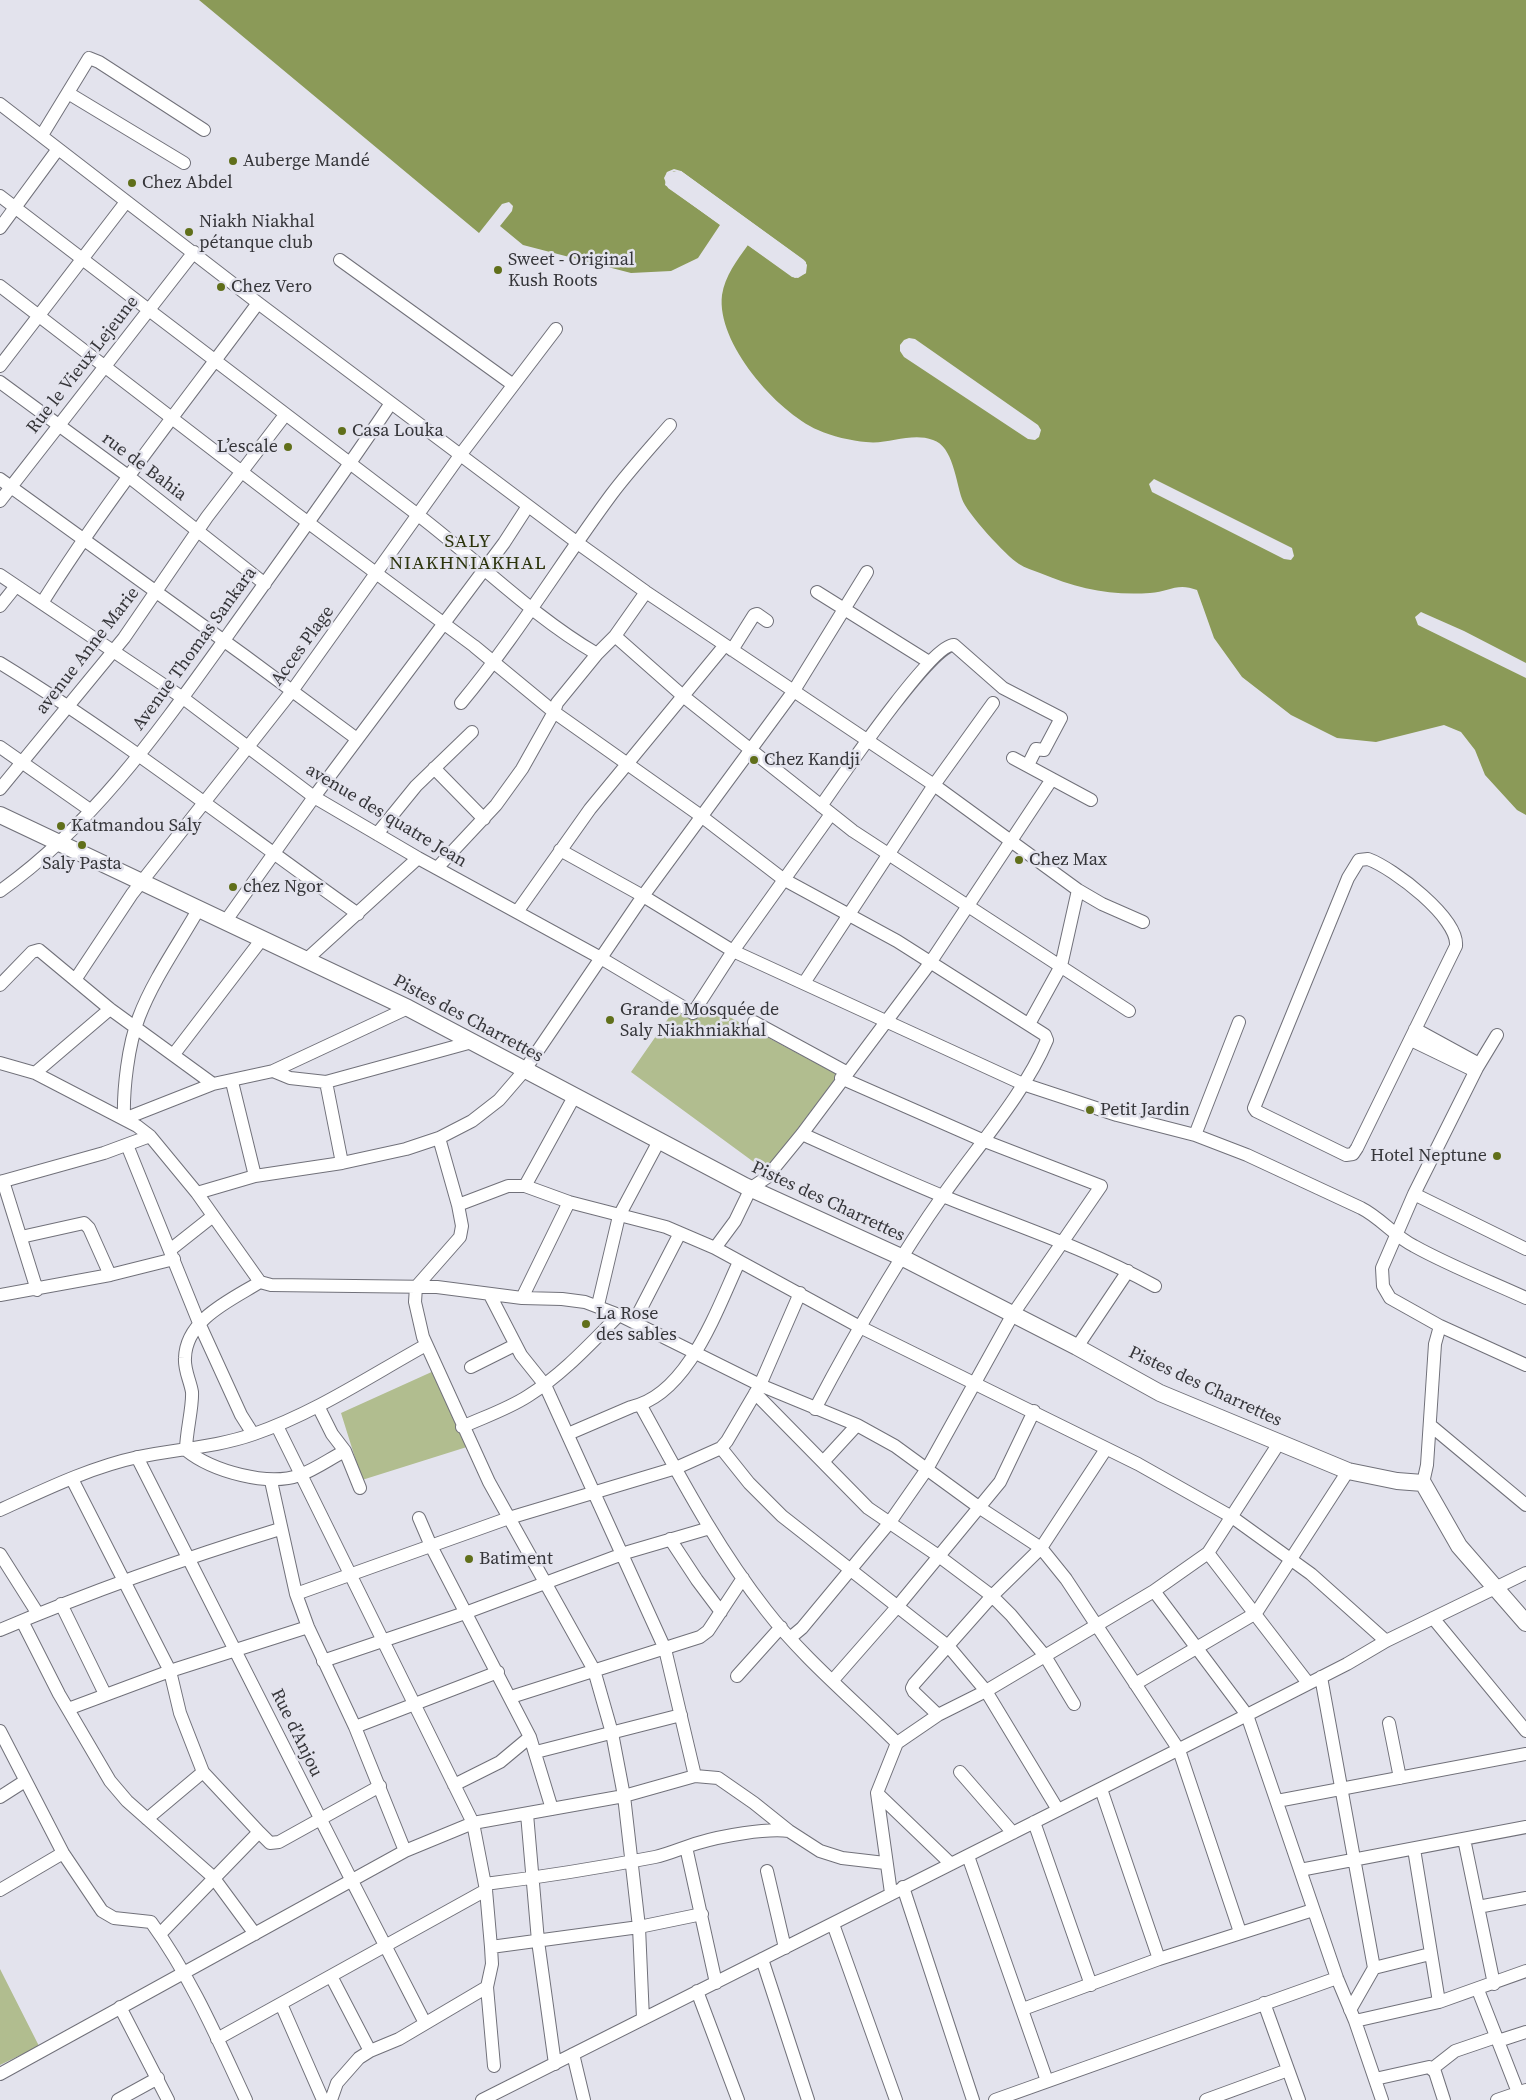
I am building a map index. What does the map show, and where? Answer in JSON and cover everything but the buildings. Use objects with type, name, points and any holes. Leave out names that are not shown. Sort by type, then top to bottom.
[{"type":"main road","name":"Pistes des Charrettes","points":[[0,815],[142,884],[262,938],[408,1008],[659,1141],[751,1188],[901,1258],[1013,1314],[1160,1393],[1279,1444],[1348,1471],[1397,1481],[1423,1483]]},
{"type":"main road","points":[[1423,1483],[1459,1546],[1526,1623]]},
{"type":"street","points":[[42,135],[89,58],[99,62],[204,130]]},
{"type":"street","points":[[68,93],[184,163]]},
{"type":"street","points":[[0,104],[391,404],[646,592],[934,785],[1078,890],[1102,904],[1143,922]]},
{"type":"street","points":[[0,228],[58,149]]},
{"type":"street","points":[[0,196],[148,312],[418,515],[532,607],[597,654]]},
{"type":"street","points":[[0,366],[126,202]]},
{"type":"street","name":"Rue le Vieux Lejeune","points":[[0,501],[5,483],[58,425],[194,252]]},
{"type":"street","points":[[340,260],[512,384]]},
{"type":"street","points":[[0,286],[308,523],[495,662],[554,712],[700,816],[783,879],[850,914],[1041,1031],[1047,1040],[1023,1084],[942,1196],[901,1258],[858,1326],[815,1409]]},
{"type":"street","points":[[42,603],[82,540],[128,476],[258,303]]},
{"type":"street","name":"Acces Plage","points":[[74,980],[123,907],[292,691],[512,384],[556,329]]},
{"type":"street","name":"rue de Bahia","points":[[0,382],[128,476],[264,584]]},
{"type":"street","name":"Avenue Thomas Sankara","points":[[0,891],[60,844],[138,754],[183,698],[350,465],[391,404]]},
{"type":"street","points":[[199,531],[285,415]]},
{"type":"street","points":[[461,703],[495,662],[532,607],[579,544],[611,495],[670,425]]},
{"type":"street","points":[[5,483],[357,739]]},
{"type":"street","points":[[225,922],[314,797],[484,567],[504,543],[528,506]]},
{"type":"street","name":"avenue Anne Marie","points":[[0,789],[112,650],[124,638],[199,531]]},
{"type":"street","points":[[198,1193],[255,1176],[342,1163],[406,1149],[439,1138],[486,1111],[524,1070],[643,896],[793,692],[843,608],[867,572]]},
{"type":"street","name":"avenue des quatre Jean","points":[[0,575],[183,698],[314,797],[418,858],[599,958],[690,1012],[693,1013],[698,1008],[733,951]]},
{"type":"street","points":[[0,606],[16,586]]},
{"type":"street","points":[[437,868],[484,819],[522,769],[557,704],[597,654],[615,636],[646,592]]},
{"type":"street","points":[[817,592],[929,662]]},
{"type":"street","points":[[517,912],[560,850],[683,696],[728,647],[754,615],[757,614],[767,621]]},
{"type":"street","points":[[615,636],[683,696],[831,814],[889,855],[1129,1011]]},
{"type":"street","points":[[821,806],[867,741],[929,662],[942,649],[954,645],[1003,688],[1060,717],[1062,720],[1044,750],[1036,749],[1028,765]]},
{"type":"street","points":[[1,666],[68,705],[358,914]]},
{"type":"street","points":[[804,983],[934,785],[993,703]]},
{"type":"street","points":[[376,834],[397,807],[472,732]]},
{"type":"street","points":[[0,748],[90,810]]},
{"type":"street","points":[[1013,758],[1092,800]]},
{"type":"street","points":[[434,768],[484,819]]},
{"type":"street","points":[[716,1248],[735,1220],[751,1188],[766,1178],[802,1134],[844,1075],[930,963],[1052,779]]},
{"type":"street","points":[[733,951],[831,814]]},
{"type":"street","points":[[560,850],[643,896],[733,951],[1023,1084],[1117,1115],[1195,1135],[1247,1155],[1361,1208],[1382,1221],[1396,1236],[1414,1246],[1526,1298]]},
{"type":"street","points":[[307,959],[418,858]]},
{"type":"street","points":[[1368,859],[1378,863],[1401,879],[1450,925],[1457,938],[1452,954],[1413,1035],[1353,1154],[1346,1155],[1256,1112],[1254,1108],[1348,878],[1359,860],[1368,859]]},
{"type":"street","points":[[1029,1024],[1061,966],[1078,890]]},
{"type":"street","points":[[124,1119],[125,1094],[139,1016],[164,968],[198,910]]},
{"type":"street","points":[[174,1054],[262,938]]},
{"type":"street","points":[[0,985],[36,950],[42,952],[110,1009],[213,1084]]},
{"type":"street","points":[[124,1119],[213,1084],[232,1082],[273,1072],[408,1008]]},
{"type":"street","points":[[35,1073],[110,1009]]},
{"type":"street","points":[[754,1022],[844,1075],[982,1140],[1101,1186],[1013,1314],[927,1469],[890,1522],[802,1628],[790,1638]]},
{"type":"street","points":[[1195,1135],[1240,1022]]},
{"type":"street","points":[[1413,1035],[1477,1067]]},
{"type":"street","points":[[1497,1035],[1477,1067],[1414,1194],[1382,1268],[1381,1277],[1386,1294],[1440,1326],[1526,1365]]},
{"type":"street","points":[[273,1072],[290,1078],[326,1082],[472,1042]]},
{"type":"street","points":[[0,1064],[35,1073],[124,1119],[150,1136],[198,1193],[260,1282],[270,1285],[437,1287],[522,1298],[574,1299],[598,1305],[696,1353],[758,1389],[857,1425],[895,1446],[980,1508],[1041,1548],[1098,1625],[1179,1750],[1240,1932]]},
{"type":"street","points":[[232,1082],[255,1176]]},
{"type":"street","points":[[326,1082],[342,1163]]},
{"type":"street","points":[[525,1186],[574,1097]]},
{"type":"street","points":[[802,1134],[942,1196],[1061,1242],[1128,1271],[1154,1286]]},
{"type":"street","points":[[36,1290],[21,1237],[2,1182],[127,1145],[150,1136]]},
{"type":"street","points":[[439,1138],[462,1226],[460,1237],[416,1286],[418,1319],[426,1345],[462,1427],[489,1482],[594,1670],[612,1732],[624,1796],[639,1927],[643,2019]]},
{"type":"street","points":[[598,1305],[619,1216],[659,1141]]},
{"type":"street","points":[[127,1145],[199,1323],[241,1415],[253,1434]]},
{"type":"street","points":[[458,1205],[508,1186],[525,1186],[570,1202],[650,1223],[716,1248],[858,1326],[974,1384],[1034,1411],[1232,1517],[1290,1559],[1386,1640]]},
{"type":"street","points":[[1414,1194],[1526,1249]]},
{"type":"street","points":[[522,1298],[570,1202]]},
{"type":"street","points":[[0,1295],[110,1276],[172,1254],[213,1216]]},
{"type":"street","points":[[21,1237],[84,1223],[89,1228],[110,1276]]},
{"type":"street","points":[[634,1322],[680,1233]]},
{"type":"street","points":[[568,1434],[631,1407],[640,1406],[657,1396],[696,1353],[739,1262]]},
{"type":"street","points":[[1077,1347],[1128,1271]]},
{"type":"street","points":[[186,1450],[186,1429],[192,1391],[185,1368],[185,1356],[191,1337],[199,1323],[216,1309],[260,1282]]},
{"type":"street","points":[[296,1594],[509,1518],[676,1468],[721,1448],[758,1389],[800,1293]]},
{"type":"street","points":[[490,1295],[515,1345],[530,1368],[545,1384],[593,1494],[665,1649],[682,1715],[694,1776]]},
{"type":"street","points":[[462,1427],[527,1398],[562,1371],[619,1315]]},
{"type":"street","points":[[1423,1483],[1430,1425],[1435,1344],[1440,1326]]},
{"type":"street","points":[[2,1506],[137,1457],[186,1450],[253,1434],[277,1426],[318,1406],[426,1345]]},
{"type":"street","points":[[471,1367],[515,1345]]},
{"type":"street","points":[[758,1389],[823,1462],[868,1508],[940,1556],[992,1596],[1023,1627],[1045,1656],[1074,1704]]},
{"type":"street","points":[[318,1406],[332,1434],[345,1451],[360,1488]]},
{"type":"street","points":[[640,1406],[710,1528],[743,1578],[790,1638],[897,1743]]},
{"type":"street","points":[[833,1680],[897,1607],[1000,1482],[1034,1411]]},
{"type":"street","points":[[823,1462],[857,1425]]},
{"type":"street","points":[[1430,1425],[1526,1505]]},
{"type":"street","points":[[277,1426],[473,1823],[485,1887],[491,1947],[492,1964],[487,1987],[494,2066]]},
{"type":"street","points":[[891,1893],[885,1862],[877,1793],[897,1743],[938,1715],[986,1691],[1154,1591],[1208,1553],[1279,1444]]},
{"type":"street","points":[[721,1448],[766,1502],[849,1570],[949,1647],[986,1691],[1058,1810]]},
{"type":"street","points":[[938,1715],[912,1688],[992,1596],[1041,1548],[1106,1449]]},
{"type":"street","points":[[186,1450],[204,1462],[225,1470],[271,1481],[300,1475],[345,1451]]},
{"type":"street","name":"Rue d’Anjou","points":[[137,1457],[236,1650],[320,1821],[353,1880],[425,2023]]},
{"type":"street","points":[[1135,1684],[1256,1613],[1348,1471]]},
{"type":"street","points":[[72,1479],[170,1671],[180,1713],[202,1772],[258,1832],[270,1843],[275,1843],[320,1821],[380,1786]]},
{"type":"street","points":[[271,1481],[280,1529],[296,1594],[308,1627],[355,1727],[380,1786],[405,1852]]},
{"type":"street","points":[[419,1518],[431,1546],[511,1697],[530,1737],[552,1809]]},
{"type":"street","points":[[323,1661],[465,1613],[622,1554],[710,1528]]},
{"type":"street","points":[[0,1630],[61,1604],[188,1557],[280,1529]]},
{"type":"street","points":[[670,1539],[721,1612]]},
{"type":"street","points":[[1208,1553],[1308,1683]]},
{"type":"street","points":[[0,1554],[38,1614]]},
{"type":"street","points":[[482,2100],[1179,1750],[1321,1677],[1386,1640],[1526,1573]]},
{"type":"street","points":[[511,1697],[704,1635],[743,1578]]},
{"type":"street","points":[[1154,1591],[1247,1715],[1313,1910],[1382,2100]]},
{"type":"street","points":[[61,1604],[106,1694]]},
{"type":"street","points":[[1433,1618],[1526,1731]]},
{"type":"street","points":[[22,1621],[68,1710],[110,1781],[127,1801],[214,1877],[255,1934]]},
{"type":"street","points":[[68,1710],[170,1671],[308,1627]]},
{"type":"street","points":[[737,1676],[781,1627]]},
{"type":"street","points":[[355,1727],[498,1672]]},
{"type":"street","points":[[1321,1677],[1374,1968],[1353,2016]]},
{"type":"street","points":[[536,1752],[682,1715]]},
{"type":"street","points":[[1389,1723],[1400,1778]]},
{"type":"street","points":[[0,1731],[63,1852],[107,1915],[125,1920],[151,1922],[160,1934],[184,1973],[246,2100]]},
{"type":"street","points":[[454,1785],[500,1762],[530,1737]]},
{"type":"street","points":[[1276,1801],[1526,1754]]},
{"type":"street","points":[[147,1819],[202,1772]]},
{"type":"street","points":[[960,1772],[1013,1833]]},
{"type":"street","points":[[0,2074],[405,1852],[473,1823],[624,1796],[694,1776],[718,1778],[789,1831],[820,1851],[842,1858],[885,1862]]},
{"type":"street","points":[[0,1797],[25,1781]]},
{"type":"street","points":[[1101,1789],[1159,1959]]},
{"type":"street","points":[[877,1793],[951,1864]]},
{"type":"street","points":[[527,1814],[538,1941],[555,2064]]},
{"type":"street","points":[[1034,1822],[1091,1985]]},
{"type":"street","points":[[1300,1870],[1526,1828]]},
{"type":"street","points":[[217,2039],[385,1946],[485,1887],[656,1857],[700,1843],[775,1829],[789,1831]]},
{"type":"street","points":[[160,1934],[258,1832]]},
{"type":"street","points":[[1464,1839],[1494,1984]]},
{"type":"street","points":[[686,1847],[716,1982]]},
{"type":"street","points":[[1414,1849],[1439,2002]]},
{"type":"street","points":[[0,1890],[63,1852]]},
{"type":"street","points":[[968,1856],[1047,2081]]},
{"type":"street","points":[[767,1871],[785,1948]]},
{"type":"street","points":[[903,1887],[973,2100]]},
{"type":"street","points":[[1478,1906],[1526,1898]]},
{"type":"street","points":[[1023,2009],[1159,1959],[1313,1910]]},
{"type":"street","points":[[491,1947],[639,1927],[702,1914]]},
{"type":"street","points":[[833,1924],[896,2100]]},
{"type":"street","points":[[1374,1968],[1430,1954]]},
{"type":"street","points":[[762,1959],[808,2100]]},
{"type":"street","points":[[1353,2016],[1439,2002],[1478,1990],[1526,1971]]},
{"type":"street","points":[[331,1976],[370,2051]]},
{"type":"street","points":[[995,2100],[1337,1978]]},
{"type":"street","points":[[331,2100],[337,2083],[359,2058],[370,2051],[399,2039],[487,1987]]},
{"type":"street","points":[[1478,1990],[1497,2039],[1522,2094],[1498,2100]]},
{"type":"street","points":[[697,1991],[738,2100]]},
{"type":"street","points":[[1264,2003],[1299,2100]]},
{"type":"street","points":[[281,2004],[323,2100]]},
{"type":"street","points":[[120,2008],[168,2100]]},
{"type":"street","points":[[1432,2069],[1455,2051],[1526,2032]]},
{"type":"street","points":[[573,2054],[584,2100]]},
{"type":"street","points":[[1374,2079],[1419,2067],[1429,2067],[1432,2069],[1444,2100]]},
{"type":"street","points":[[1206,2100],[1225,2097],[1288,2070]]},
{"type":"street","points":[[118,2100],[158,2078]]},
{"type":"shaded area","points":[[199,0],[1526,0],[1526,815],[1517,810],[1485,775],[1475,750],[1461,732],[1444,725],[1376,742],[1337,738],[1291,715],[1242,677],[1214,638],[1197,590],[1178,587],[1150,593],[1107,592],[1067,583],[1019,564],[1005,552],[971,514],[962,499],[953,465],[945,449],[933,440],[916,437],[883,442],[860,441],[829,434],[802,421],[768,392],[752,374],[739,354],[729,334],[723,314],[722,295],[729,275],[748,245],[795,278],[806,273],[806,262],[681,171],[667,172],[665,185],[720,225],[698,258],[671,271],[631,273],[523,245],[500,226],[512,211],[513,206],[509,202],[502,204],[479,233]]},
{"type":"shaded area","points":[[707,1005],[838,1075],[766,1171],[631,1072],[672,1013],[695,1013]]},
{"type":"shaded area","points":[[436,1370],[470,1446],[362,1480],[341,1413]]},
{"type":"shaded area","points":[[0,1969],[39,2046],[0,2065]]},
{"type":"pier","points":[[674,169],[681,171],[804,260],[807,265],[806,273],[798,278],[792,277],[746,244],[749,243],[793,275],[798,276],[804,272],[802,262],[679,173],[674,171],[669,174],[666,179],[668,184],[721,223],[722,226],[668,188],[664,178],[667,172]]},
{"type":"pier","points":[[909,338],[915,339],[1038,425],[1041,430],[1039,437],[1035,440],[1028,439],[904,357],[900,351],[900,345]]},
{"type":"pier","points":[[1154,479],[1292,548],[1294,556],[1291,560],[1284,559],[1152,492],[1149,484]]},
{"type":"pier","points":[[1421,612],[1464,631],[1526,663],[1526,678],[1418,625],[1415,617]]},
{"type":"place","name":"Auberge Mandé","points":[[233,161]]},
{"type":"place","name":"Chez Abdel","points":[[132,183]]},
{"type":"place","name":"Niakh Niakhal pétanque club","points":[[189,232]]},
{"type":"place","name":"Sweet - Original Kush Roots","points":[[498,270]]},
{"type":"place","name":"Chez Vero","points":[[221,287]]},
{"type":"place","name":"Casa Louka","points":[[342,431]]},
{"type":"place","name":"L’escale","points":[[288,447]]},
{"type":"place","name":"Chez Kandji","points":[[754,760]]},
{"type":"place","name":"Katmandou Saly","points":[[61,826]]},
{"type":"place","name":"Saly Pasta","points":[[82,845]]},
{"type":"place","name":"Chez Max","points":[[1019,860]]},
{"type":"place","name":"chez Ngor","points":[[233,887]]},
{"type":"place","name":"Grande Mosquée de Saly Niakhniakhal","points":[[610,1020]]},
{"type":"place","name":"Petit Jardin","points":[[1090,1110]]},
{"type":"place","name":"Hotel Neptune","points":[[1497,1156]]},
{"type":"place","name":"La Rose des sables","points":[[586,1324]]},
{"type":"place","name":"Batiment","points":[[469,1559]]},
{"type":"district","name":"SALY NIAKHNIAKHAL","points":[[468,553]]}]
